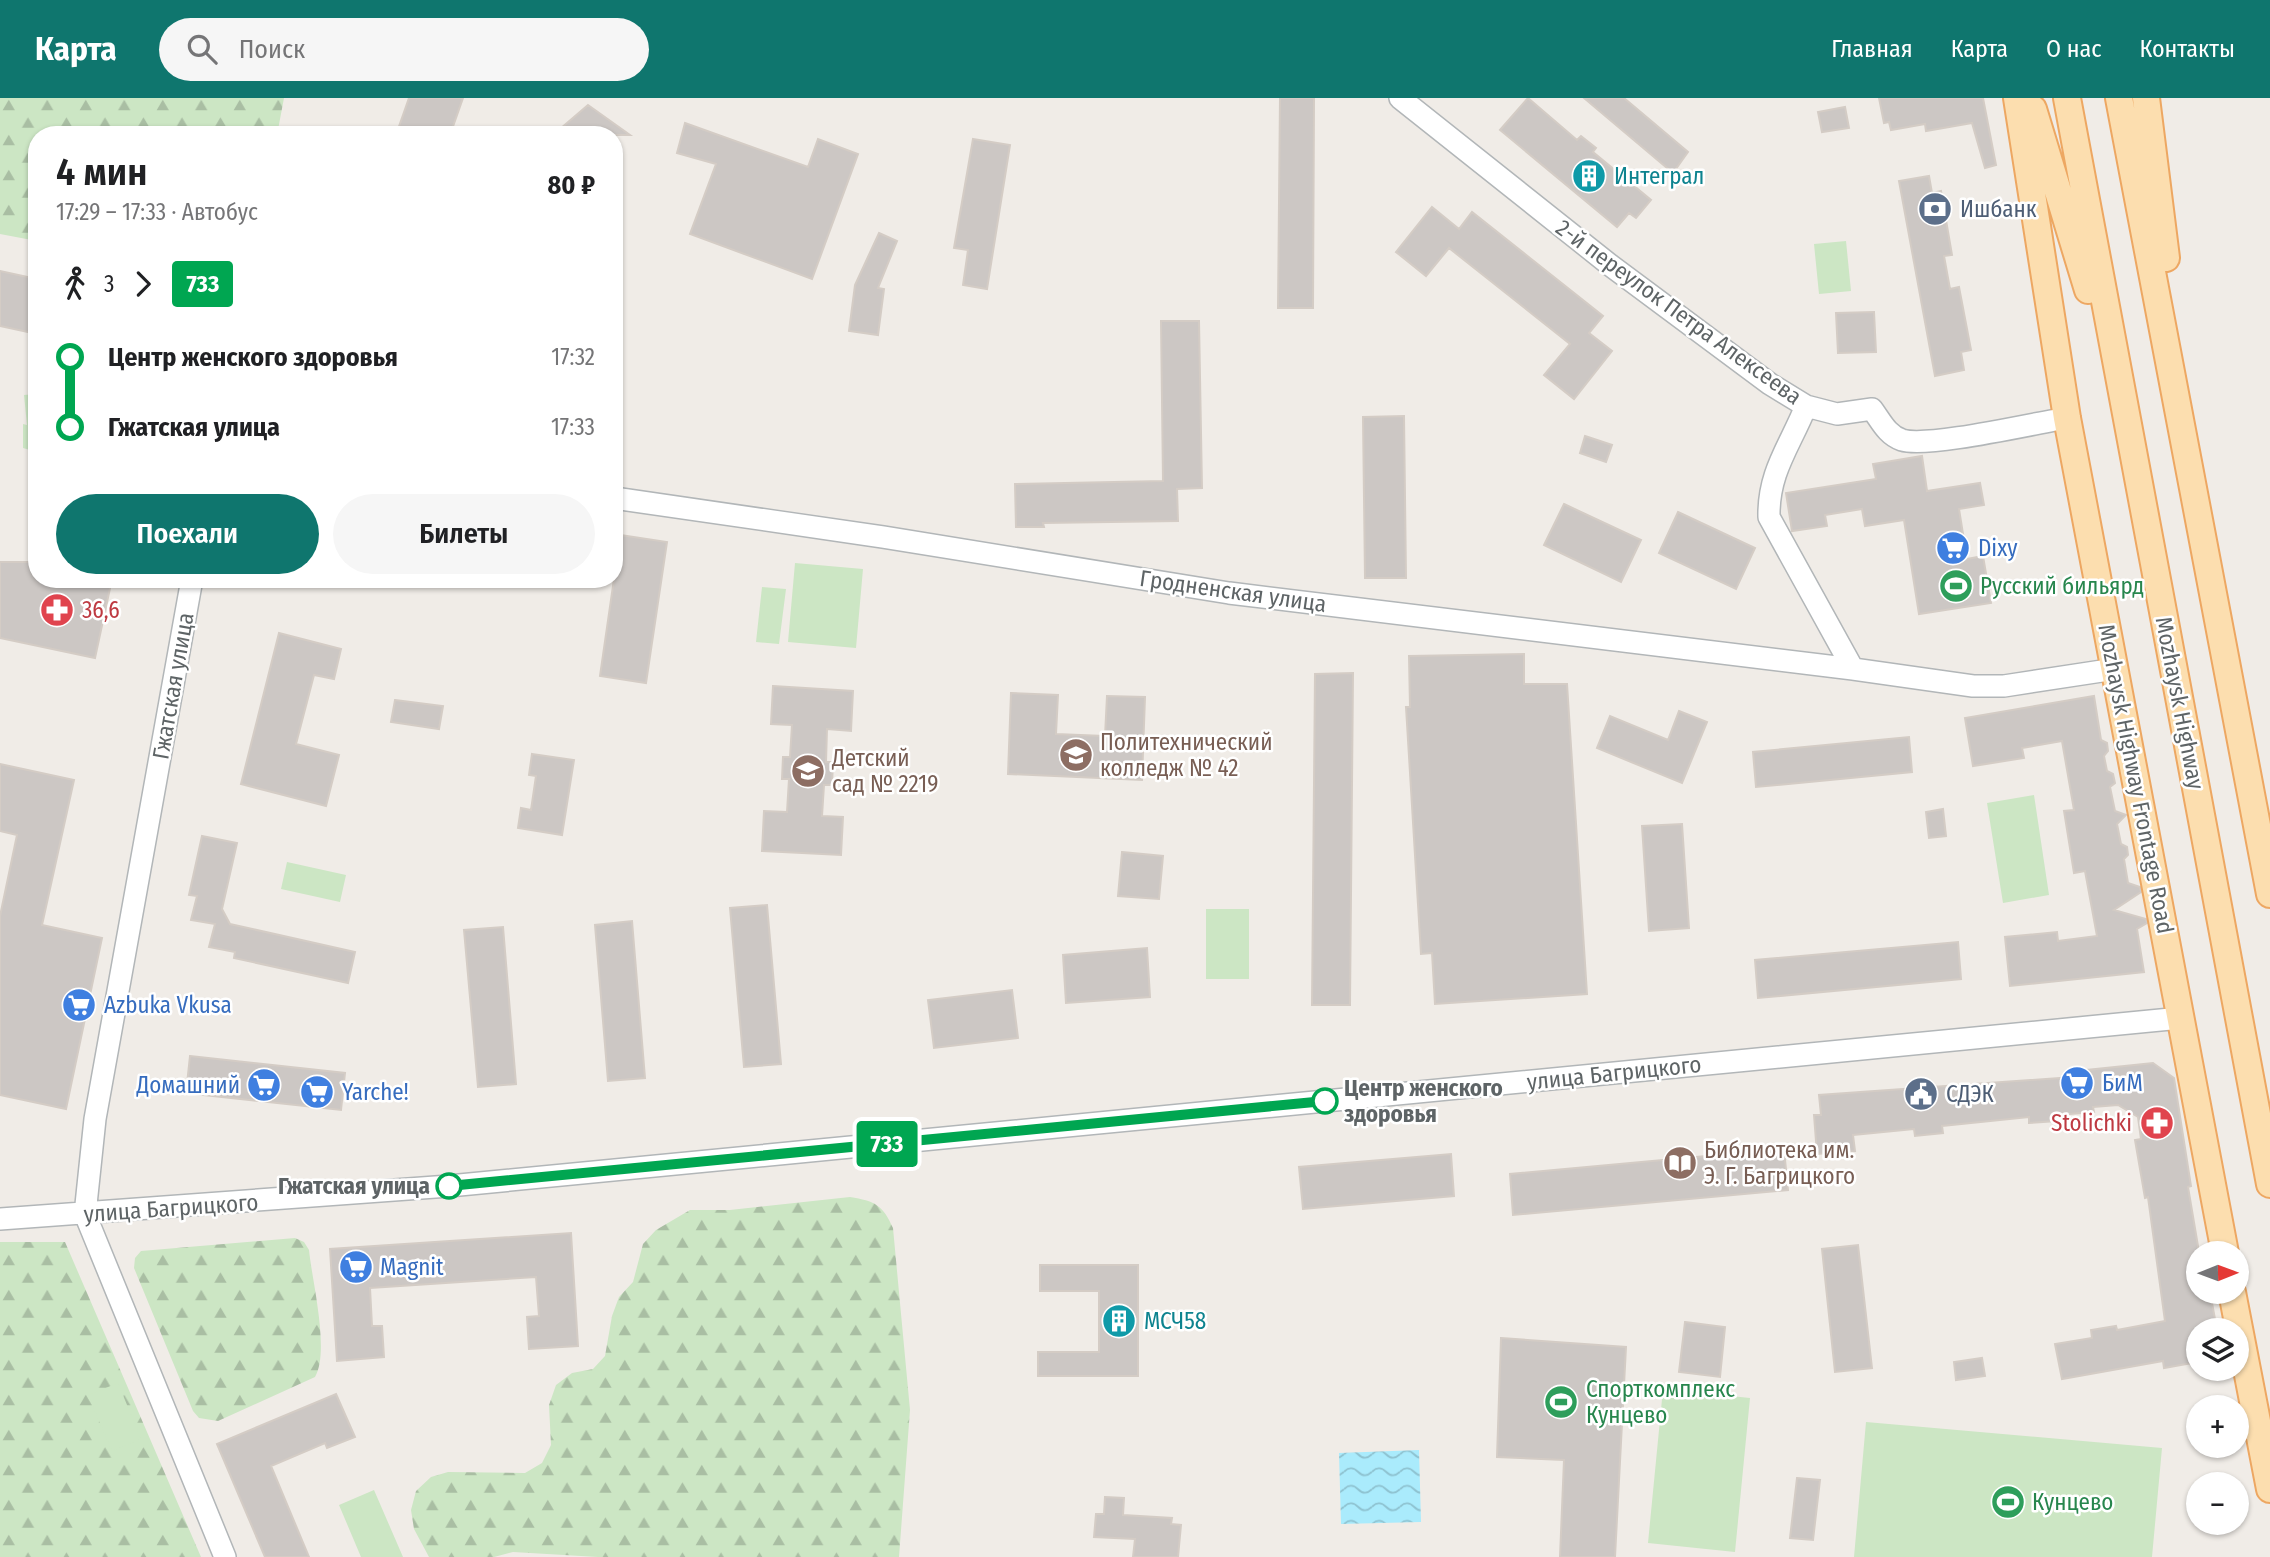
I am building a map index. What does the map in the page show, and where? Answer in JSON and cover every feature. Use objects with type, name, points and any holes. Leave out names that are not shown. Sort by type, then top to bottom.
[{"type":"main road","name":"Mozhaysk Highway Frontage Road","points":[[2017,98],[2067,418],[2223,1241]]},
{"type":"main road","points":[[2029,98],[2127,419]]},
{"type":"main road","name":"Mozhaysk Highway","points":[[2067,98],[2270,1184]]},
{"type":"main road","points":[[2119,98],[2270,894]]},
{"type":"main road","points":[[2146,98],[2158,176],[2180,413]]},
{"type":"main road","points":[[2234,1304],[2270,1489]]},
{"type":"street","name":"2-й переулок Петра Алексеева","points":[[1400,98],[1610,265],[1770,384],[1806,406],[1837,414],[1872,409],[1888,431],[1903,440],[1938,440],[2067,418]]},
{"type":"street","points":[[1806,406],[1773,478],[1769,491],[1769,517],[1853,669]]},
{"type":"street","name":"Гродненская улица","points":[[623,499],[870,535],[1229,593],[1973,686],[2004,686],[2115,669]]},
{"type":"street","name":"Гжатская улица","points":[[190,588],[95,1119],[85,1214],[225,1557]]},
{"type":"street","name":"улица Багрицкого","points":[[0,1219],[449,1186],[2181,1018]]},
{"type":"green space","points":[[0,98],[284,98],[279,126],[28,126],[28,239],[0,234]]},
{"type":"green space","points":[[1846,241],[1851,291],[1819,294],[1814,244]]},
{"type":"green space","points":[[24,395],[28,395],[28,449],[23,448],[23,424],[27,425]]},
{"type":"green space","points":[[795,563],[863,569],[856,648],[788,642]]},
{"type":"green space","points":[[762,587],[786,589],[779,644],[756,642]]},
{"type":"green space","points":[[2034,795],[2049,895],[2003,903],[1987,803]]},
{"type":"green space","points":[[287,862],[346,875],[340,902],[281,889]]},
{"type":"green space","points":[[1206,909],[1249,909],[1249,979],[1206,979]]},
{"type":"green space","points":[[850,1197],[877,1205],[886,1214],[893,1228],[910,1410],[899,1557],[598,1557],[513,1552],[494,1557],[429,1557],[414,1529],[411,1510],[416,1491],[431,1477],[448,1472],[525,1473],[542,1463],[551,1445],[549,1405],[556,1385],[572,1373],[593,1369],[605,1356],[612,1316],[619,1297],[633,1282],[643,1244],[656,1230],[690,1210],[730,1210]]},
{"type":"green space","points":[[295,1238],[304,1242],[309,1250],[316,1297],[321,1351],[315,1377],[218,1421],[199,1418],[193,1411],[134,1268],[135,1258],[141,1251]]},
{"type":"green space","points":[[0,1242],[65,1242],[201,1557],[0,1557]]},
{"type":"green space","points":[[118,1383],[141,1439],[112,1451],[88,1395]]},
{"type":"green space","points":[[1663,1389],[1750,1398],[1735,1552],[1648,1543]]},
{"type":"green space","name":"Кунцево","points":[[1866,1422],[2162,1448],[2152,1557],[1854,1557]]},
{"type":"green space","points":[[374,1490],[403,1557],[361,1557],[339,1505]]},
{"type":"water","points":[[1419,1450],[1421,1522],[1341,1524],[1339,1453]]},
{"type":"building","points":[[409,98],[463,98],[453,126],[399,126]]},
{"type":"building","points":[[1280,98],[1314,98],[1313,308],[1278,308]]},
{"type":"building","name":"Интеграл","points":[[1528,98],[1577,140],[1581,136],[1596,148],[1593,152],[1651,200],[1636,218],[1629,213],[1617,227],[1500,130]]},
{"type":"building","points":[[1584,98],[1624,98],[1688,152],[1673,173]]},
{"type":"building","points":[[1879,98],[1983,98],[1996,165],[1985,168],[1972,123],[1926,131],[1925,124],[1891,130],[1889,122],[1884,123]]},
{"type":"building","points":[[588,105],[617,126],[564,126]]},
{"type":"building","points":[[1845,107],[1849,128],[1822,132],[1818,112]]},
{"type":"building","points":[[685,123],[808,167],[818,139],[858,154],[812,279],[690,234],[716,164],[677,153]]},
{"type":"building","points":[[973,139],[1010,145],[987,289],[963,285],[968,250],[954,248]]},
{"type":"building","points":[[1929,176],[1932,193],[1941,191],[1952,255],[1944,256],[1950,289],[1959,287],[1971,350],[1961,352],[1964,370],[1935,376],[1899,181]]},
{"type":"building","points":[[1432,207],[1459,229],[1472,212],[1603,316],[1589,333],[1612,351],[1574,399],[1544,375],[1570,344],[1449,248],[1426,276],[1396,252]]},
{"type":"building","points":[[879,233],[897,241],[878,288],[884,289],[878,335],[849,331],[855,285]]},
{"type":"building","points":[[0,271],[28,277],[28,332],[0,326]]},
{"type":"building","points":[[1874,312],[1876,352],[1838,353],[1836,313]]},
{"type":"building","points":[[1161,321],[1199,321],[1202,488],[1177,489],[1178,521],[1043,523],[1044,527],[1016,527],[1015,484],[1163,481]]},
{"type":"building","points":[[1404,416],[1406,578],[1365,578],[1363,417]]},
{"type":"building","points":[[1585,436],[1612,445],[1606,462],[1580,453]]},
{"type":"building","points":[[1922,456],[1927,491],[1980,483],[1984,505],[1959,509],[1967,559],[1983,556],[1991,603],[1919,614],[1904,520],[1865,526],[1862,509],[1825,515],[1827,526],[1792,531],[1786,493],[1876,479],[1873,464]]},
{"type":"building","points":[[1564,504],[1641,540],[1621,582],[1544,545]]},
{"type":"building","points":[[1678,512],[1755,548],[1736,589],[1659,553]]},
{"type":"building","points":[[623,535],[667,542],[646,683],[600,676],[613,588],[623,588]]},
{"type":"building","points":[[0,562],[28,562],[28,588],[110,588],[95,658],[0,638]]},
{"type":"building","points":[[279,633],[341,649],[334,679],[314,675],[296,744],[339,755],[326,806],[241,784]]},
{"type":"building","points":[[1524,654],[1524,684],[1567,684],[1587,994],[1435,1004],[1432,953],[1421,954],[1406,707],[1410,707],[1409,656]]},
{"type":"building","points":[[1353,673],[1350,1005],[1312,1005],[1315,674]]},
{"type":"building","name":"Детский сад № 2219","points":[[773,686],[853,691],[851,731],[827,729],[826,762],[833,762],[832,785],[824,785],[822,816],[843,817],[841,855],[762,851],[764,811],[787,812],[789,779],[782,779],[783,757],[790,757],[792,725],[771,724]]},
{"type":"building","name":"Политехнический колледж № 42","points":[[1011,693],[1058,695],[1056,734],[1105,736],[1107,696],[1145,697],[1142,780],[1008,774]]},
{"type":"building","points":[[2094,696],[2101,740],[2107,743],[2108,751],[2104,756],[2107,771],[2113,774],[2115,783],[2110,787],[2115,811],[2126,815],[2117,824],[2121,844],[2127,847],[2128,855],[2124,859],[2128,883],[2140,887],[2141,892],[2114,910],[2146,919],[2147,923],[2137,929],[2144,972],[2010,986],[2005,937],[2057,932],[2058,941],[2097,936],[2085,871],[2074,873],[2064,811],[2074,810],[2062,741],[2022,748],[2024,758],[1973,766],[1965,718]]},
{"type":"building","points":[[395,700],[443,706],[439,729],[391,722]]},
{"type":"building","points":[[1679,711],[1707,722],[1682,783],[1597,748],[1610,716],[1668,740]]},
{"type":"building","points":[[1909,737],[1912,772],[1756,787],[1753,752]]},
{"type":"building","points":[[532,754],[574,760],[562,835],[518,828],[521,808],[531,810],[536,776],[529,775]]},
{"type":"building","points":[[0,764],[74,780],[42,925],[102,938],[66,1109],[0,1095],[0,916],[17,835],[0,831]]},
{"type":"building","points":[[1943,809],[1946,836],[1929,838],[1926,812]]},
{"type":"building","points":[[1682,824],[1689,928],[1649,931],[1642,826]]},
{"type":"building","points":[[202,836],[237,843],[222,909],[230,924],[355,952],[348,983],[234,958],[235,952],[209,947],[215,924],[191,920],[197,896],[189,895]]},
{"type":"building","points":[[1122,852],[1163,856],[1159,899],[1118,896]]},
{"type":"building","points":[[767,905],[781,1064],[744,1067],[730,908]]},
{"type":"building","points":[[632,921],[645,1078],[608,1081],[595,925]]},
{"type":"building","points":[[503,927],[516,1084],[478,1087],[464,930]]},
{"type":"building","points":[[1958,942],[1961,979],[1758,998],[1755,960]]},
{"type":"building","points":[[1147,948],[1150,997],[1066,1003],[1063,955]]},
{"type":"building","points":[[1012,990],[1018,1038],[934,1048],[928,1000]]},
{"type":"building","points":[[190,1056],[345,1073],[341,1110],[186,1093]]},
{"type":"building","points":[[2153,1063],[2174,1078],[2197,1241],[2186,1241],[2186,1304],[2212,1304],[2215,1318],[2186,1318],[2186,1364],[2164,1368],[2163,1361],[2062,1379],[2055,1344],[2092,1338],[2091,1330],[2116,1326],[2117,1330],[2165,1321],[2148,1197],[2145,1198],[2135,1140],[2141,1139],[2138,1117],[2118,1105],[2093,1107],[2094,1112],[2057,1115],[2057,1121],[2029,1123],[2029,1117],[1942,1126],[1943,1133],[1915,1136],[1914,1129],[1853,1135],[1855,1151],[1817,1154],[1814,1115],[1821,1115],[1819,1095],[2088,1076],[2087,1070]]},
{"type":"building","points":[[1784,1149],[1788,1190],[1513,1215],[1510,1174]]},
{"type":"building","points":[[1451,1154],[1454,1196],[1303,1209],[1299,1167]]},
{"type":"building","points":[[571,1233],[578,1346],[529,1349],[527,1317],[539,1316],[536,1277],[370,1288],[372,1326],[382,1326],[384,1357],[337,1361],[330,1249]]},
{"type":"building","points":[[1858,1245],[1872,1368],[1835,1372],[1822,1249]]},
{"type":"building","name":"МСЧ58","points":[[1040,1265],[1138,1265],[1138,1376],[1038,1376],[1038,1352],[1099,1352],[1099,1291],[1040,1291]]},
{"type":"building","points":[[1685,1322],[1725,1327],[1720,1377],[1679,1372]]},
{"type":"building","name":"Спорткомплекс Кунцево","points":[[1501,1338],[1626,1347],[1615,1557],[1560,1557],[1564,1460],[1497,1457]]},
{"type":"building","points":[[1982,1358],[1985,1376],[1956,1380],[1954,1362]]},
{"type":"building","points":[[336,1394],[355,1437],[327,1448],[325,1443],[271,1466],[309,1557],[265,1557],[217,1444]]},
{"type":"building","points":[[1797,1478],[1820,1480],[1813,1540],[1790,1538]]},
{"type":"building","points":[[1105,1497],[1124,1498],[1123,1515],[1172,1518],[1171,1524],[1181,1525],[1178,1557],[1133,1557],[1135,1539],[1094,1537],[1096,1514],[1104,1514]]},
{"type":"bus line","name":"733","points":[[449,1186],[1325,1101]]},
{"type":"place","name":"Интеграл","points":[[1589,176]]},
{"type":"place","name":"Ишбанк","points":[[1935,209]]},
{"type":"place","name":"Dixy","points":[[1953,548]]},
{"type":"place","name":"Русский бильярд","points":[[1956,586]]},
{"type":"place","name":"36,6","points":[[57,610]]},
{"type":"place","name":"Политехнический колледж № 42","points":[[1076,755]]},
{"type":"place","name":"Детский сад № 2219","points":[[808,771]]},
{"type":"place","name":"Azbuka Vkusa","points":[[79,1005]]},
{"type":"place","name":"БиМ","points":[[2077,1083]]},
{"type":"place","name":"Домашний","points":[[264,1085]]},
{"type":"place","name":"Yarche!","points":[[317,1092]]},
{"type":"place","name":"СДЭК","points":[[1921,1094]]},
{"type":"place","name":"Центр женского здоровья","points":[[1325,1101]]},
{"type":"place","name":"Stolichki","points":[[2157,1123]]},
{"type":"place","name":"Библиотека им. Э. Г. Багрицкого","points":[[1680,1163]]},
{"type":"place","name":"Гжатская улица","points":[[449,1186]]},
{"type":"place","name":"Magnit","points":[[356,1267]]},
{"type":"place","name":"МСЧ58","points":[[1119,1321]]},
{"type":"place","name":"Спорткомплекс Кунцево","points":[[1561,1402]]},
{"type":"place","name":"Кунцево","points":[[2008,1502]]}]
